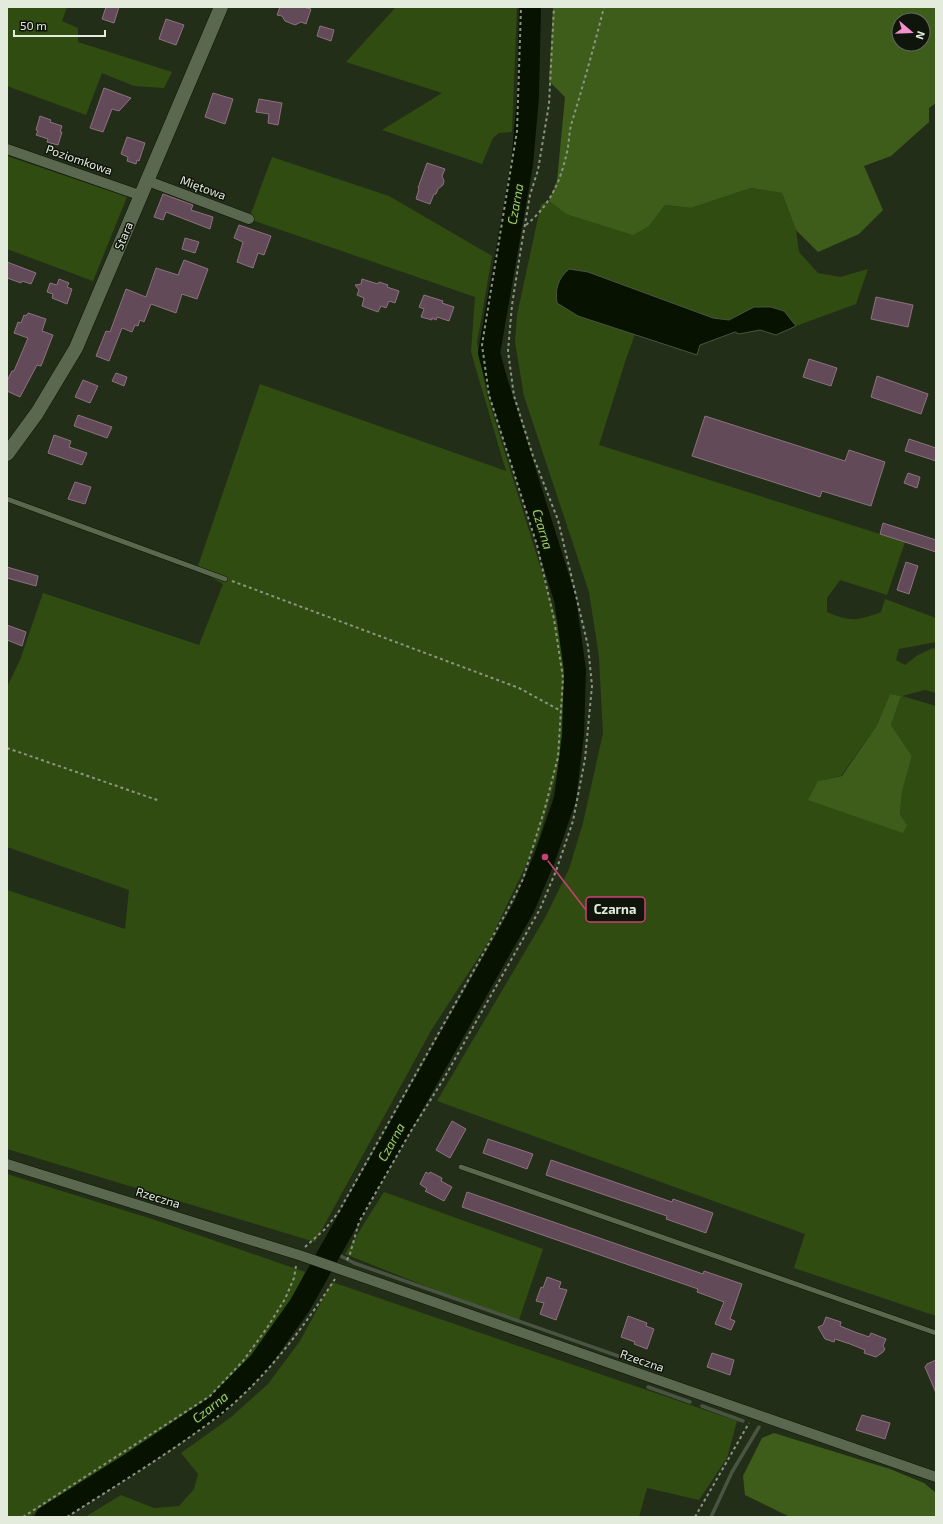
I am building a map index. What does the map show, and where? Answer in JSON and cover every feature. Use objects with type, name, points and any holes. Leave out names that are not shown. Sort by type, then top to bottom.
[{"type":"street","name":"Stara","points":[[7,454],[37,413],[76,348],[142,196],[221,7]]},
{"type":"street","name":"Poziomkowa","points":[[7,149],[142,196]]},
{"type":"street","name":"Miętowa","points":[[148,181],[249,219]]},
{"type":"street","name":"Rzeczna","points":[[7,1164],[300,1255],[936,1476]]},
{"type":"lane","points":[[7,499],[225,579]]},
{"type":"lane","points":[[461,1167],[936,1333]]},
{"type":"path","points":[[23,1517],[210,1396],[243,1361],[267,1328],[285,1299],[294,1278],[300,1255],[338,1213],[507,911],[523,879],[545,808],[558,757],[563,678],[554,619],[537,545],[489,395],[482,345],[517,131],[521,7]]},
{"type":"path","points":[[66,1517],[160,1457],[222,1413],[252,1385],[281,1354],[307,1320],[350,1254],[359,1222],[411,1131],[443,1080],[540,909],[556,871],[573,821],[585,759],[592,686],[588,646],[558,520],[534,456],[514,396],[508,351],[512,305],[525,225],[530,195],[538,170],[549,104],[554,7]]},
{"type":"path","points":[[525,225],[547,204],[560,177],[566,158],[570,128],[591,60],[604,7]]},
{"type":"path","points":[[225,579],[519,688],[561,711]]},
{"type":"path","points":[[7,748],[160,801]]},
{"type":"path","points":[[695,1517],[755,1414]]},
{"type":"green space","points":[[7,7],[67,7],[62,21],[78,28],[78,42],[172,72],[164,88],[134,86],[102,73],[86,115],[7,86]]},
{"type":"green space","points":[[393,7],[517,7],[512,132],[499,133],[493,138],[482,164],[382,130],[442,93],[346,62],[395,8]]},
{"type":"green space","points":[[553,7],[936,7],[936,103],[929,108],[929,122],[891,156],[864,166],[883,210],[859,234],[818,252],[796,230],[782,193],[751,188],[691,208],[665,205],[649,226],[633,235],[566,214],[549,201],[557,181],[565,97],[549,81]]},
{"type":"green space","points":[[7,156],[127,197],[93,281],[7,249]]},
{"type":"green space","points":[[272,157],[389,196],[492,256],[477,343],[487,395],[558,624],[567,693],[560,762],[539,838],[491,938],[432,1029],[315,1242],[7,1149],[7,890],[125,929],[129,890],[7,847],[7,687],[20,660],[43,593],[199,645],[223,584],[197,569],[260,384],[506,471],[471,352],[475,297],[249,219]]},
{"type":"green space","points":[[751,188],[782,193],[796,230],[799,252],[818,273],[840,277],[868,269],[856,304],[796,326],[784,311],[754,307],[729,320],[713,318],[588,272],[569,269],[562,276],[556,292],[578,316],[635,334],[599,445],[905,542],[887,595],[840,580],[827,598],[827,612],[848,619],[860,619],[881,612],[885,599],[936,618],[936,642],[899,649],[896,660],[905,665],[918,655],[933,648],[936,649],[936,693],[925,690],[902,696],[936,706],[936,1316],[794,1268],[805,1234],[437,1101],[546,916],[569,869],[583,823],[603,733],[599,657],[589,592],[524,396],[515,342],[517,315],[541,204],[549,201],[566,214],[649,226],[665,205],[691,208]],"holes":[[[890,694],[901,696],[891,725],[912,756],[902,792],[900,814],[907,825],[818,781],[841,776],[877,725]]]},
{"type":"green space","points":[[890,694],[901,696],[891,725],[912,756],[902,792],[900,814],[907,825],[903,833],[808,800],[818,781],[842,776],[877,725]]},
{"type":"green space","points":[[7,1174],[152,1219],[305,1272],[296,1292],[261,1349],[213,1398],[129,1454],[29,1517],[7,1517]]},
{"type":"green space","points":[[384,1192],[543,1249],[518,1323],[345,1254]]},
{"type":"green space","points":[[332,1282],[737,1421],[727,1458],[699,1500],[647,1488],[639,1517],[85,1517],[121,1495],[154,1508],[179,1506],[194,1489],[198,1474],[181,1453],[230,1418],[268,1384],[300,1341]]},
{"type":"green space","points":[[774,1433],[890,1469],[924,1483],[936,1493],[936,1517],[790,1517],[745,1495],[743,1476],[762,1438]]},
{"type":"shaded area","points":[[569,269],[588,272],[713,318],[729,320],[754,307],[771,307],[784,311],[796,326],[776,335],[760,330],[739,334],[735,332],[700,345],[697,355],[578,316],[557,303],[556,293],[558,284],[562,276]]},
{"type":"building","points":[[106,7],[119,7],[114,23],[102,19]]},
{"type":"building","points":[[280,7],[303,7],[311,9],[306,24],[301,22],[295,25],[285,21],[282,16],[277,15]]},
{"type":"building","points":[[166,19],[184,25],[176,45],[159,39]]},
{"type":"building","points":[[320,26],[334,30],[331,41],[317,36]]},
{"type":"building","points":[[104,88],[131,98],[119,111],[112,109],[103,132],[90,128]]},
{"type":"building","points":[[213,93],[233,99],[225,124],[205,117]]},
{"type":"building","points":[[259,99],[282,103],[278,125],[268,123],[269,114],[256,112]]},
{"type":"building","points":[[40,116],[51,120],[50,122],[62,126],[60,132],[62,132],[58,145],[47,142],[48,139],[36,135]]},
{"type":"building","points":[[127,137],[145,143],[139,161],[137,160],[136,164],[127,161],[128,157],[121,154]]},
{"type":"building","points":[[427,163],[445,169],[442,176],[444,181],[443,185],[438,189],[436,194],[434,194],[430,204],[416,199],[418,188]]},
{"type":"building","points":[[163,194],[193,205],[191,210],[213,217],[210,229],[166,212],[163,220],[154,217]]},
{"type":"building","points":[[239,225],[271,236],[264,255],[258,253],[253,268],[237,262],[243,242],[234,238]]},
{"type":"building","points":[[185,238],[199,242],[195,253],[182,249]]},
{"type":"building","points":[[184,260],[208,269],[197,299],[182,294],[176,313],[151,304],[144,322],[140,320],[138,326],[135,325],[132,332],[122,328],[109,361],[96,356],[106,331],[110,332],[126,289],[146,297],[156,268],[178,275]]},
{"type":"building","points":[[7,262],[36,273],[31,284],[22,281],[21,283],[7,278]]},
{"type":"building","points":[[59,279],[69,283],[67,287],[72,289],[67,304],[52,298],[53,294],[47,292],[50,283],[57,285]]},
{"type":"building","points":[[362,279],[378,284],[379,282],[388,285],[387,287],[399,291],[395,303],[389,301],[386,308],[381,306],[378,312],[362,306],[364,298],[357,295],[359,290],[355,285],[361,284]]},
{"type":"building","points":[[424,295],[443,301],[442,303],[454,307],[449,321],[437,317],[436,320],[432,318],[432,320],[421,317],[424,309],[419,307]]},
{"type":"building","points":[[876,297],[913,305],[908,327],[871,319]]},
{"type":"building","points":[[28,313],[46,319],[42,331],[53,335],[41,366],[37,365],[20,397],[7,391],[7,381],[12,371],[14,371],[28,338],[14,333],[18,322],[21,323],[24,315],[26,316]]},
{"type":"building","points":[[809,359],[837,368],[831,386],[803,377]]},
{"type":"building","points":[[116,373],[127,377],[124,386],[112,381]]},
{"type":"building","points":[[877,376],[928,394],[921,414],[871,397]]},
{"type":"building","points":[[83,380],[98,386],[90,403],[75,397]]},
{"type":"building","points":[[78,415],[112,427],[107,438],[74,426]]},
{"type":"building","points":[[705,416],[845,461],[849,450],[885,462],[871,506],[822,491],[820,497],[692,456]]},
{"type":"building","points":[[54,435],[71,441],[69,447],[87,453],[82,465],[48,453]]},
{"type":"building","points":[[909,439],[936,448],[936,461],[905,451]]},
{"type":"building","points":[[908,473],[920,477],[917,488],[904,483]]},
{"type":"building","points":[[75,482],[91,487],[85,504],[68,499]]},
{"type":"building","points":[[883,523],[936,540],[936,552],[880,534]]},
{"type":"building","points":[[906,562],[918,566],[909,594],[897,590]]},
{"type":"building","points":[[7,567],[38,576],[36,586],[7,578]]},
{"type":"building","points":[[7,625],[26,632],[22,646],[7,640]]},
{"type":"building","points":[[452,1121],[466,1129],[450,1158],[436,1150]]},
{"type":"building","points":[[488,1139],[533,1154],[527,1169],[483,1153]]},
{"type":"building","points":[[551,1160],[672,1202],[673,1199],[713,1213],[706,1233],[666,1219],[667,1216],[546,1175]]},
{"type":"building","points":[[426,1172],[429,1174],[430,1172],[442,1178],[441,1181],[452,1187],[444,1201],[425,1191],[427,1189],[420,1184]]},
{"type":"building","points":[[467,1192],[703,1274],[704,1271],[742,1284],[730,1319],[735,1321],[731,1330],[715,1324],[724,1302],[697,1292],[698,1289],[462,1207]]},
{"type":"building","points":[[547,1277],[561,1282],[559,1288],[567,1290],[556,1320],[540,1314],[544,1303],[536,1301],[541,1287],[543,1288]]},
{"type":"building","points":[[628,1316],[647,1323],[646,1326],[654,1329],[647,1349],[634,1344],[635,1342],[621,1337]]},
{"type":"building","points":[[826,1317],[841,1322],[840,1326],[855,1332],[869,1337],[871,1333],[886,1339],[883,1346],[885,1349],[876,1357],[864,1353],[865,1350],[850,1344],[835,1339],[834,1342],[825,1339],[818,1327],[823,1325]]},
{"type":"building","points":[[712,1353],[734,1360],[730,1375],[707,1367]]},
{"type":"building","points":[[936,1360],[936,1393],[925,1367],[927,1364]]},
{"type":"building","points":[[862,1415],[890,1423],[885,1439],[856,1430]]},
{"type":"waterway","name":"Czarna","points":[[46,1517],[130,1464],[216,1406],[259,1363],[300,1305],[524,907],[545,857],[565,799],[573,735],[575,670],[565,599],[489,353],[522,164],[528,97],[530,7]]},
{"type":"waterway","points":[[331,1249],[354,1263],[655,1369]]},
{"type":"waterway","points":[[648,1387],[690,1402]]},
{"type":"waterway","points":[[702,1406],[743,1421]]},
{"type":"waterway","points":[[711,1517],[732,1472],[759,1427]]},
{"type":"place","name":"Czarna","points":[[545,857]]}]
